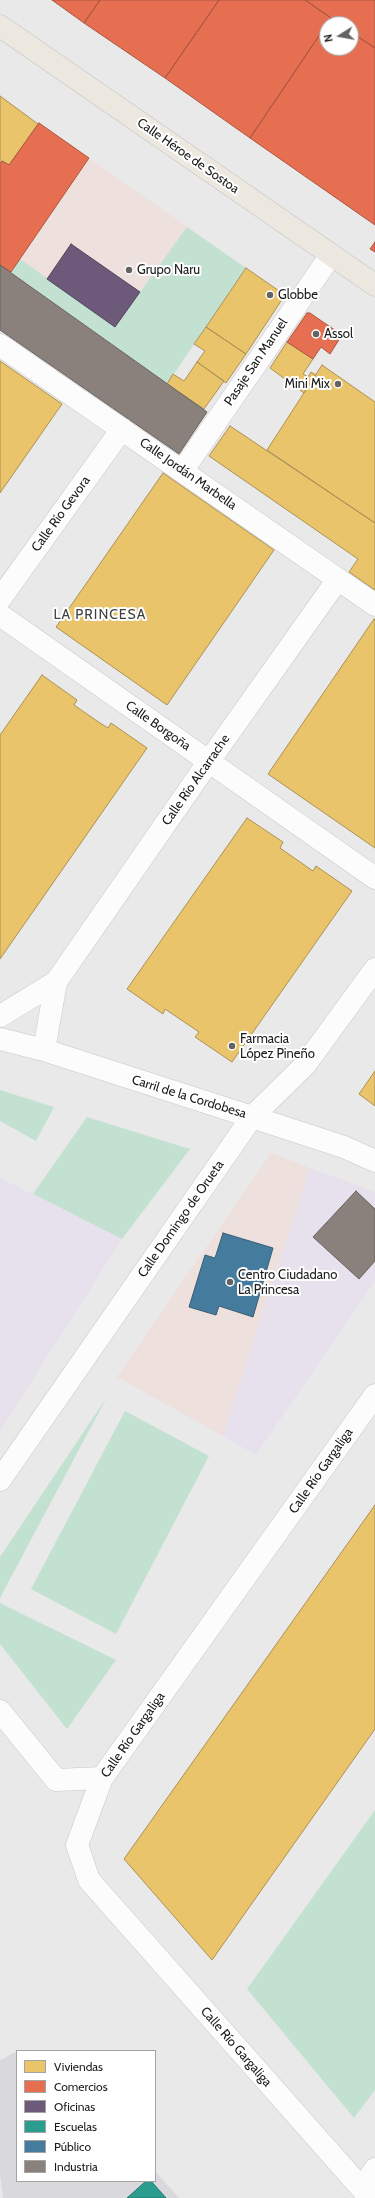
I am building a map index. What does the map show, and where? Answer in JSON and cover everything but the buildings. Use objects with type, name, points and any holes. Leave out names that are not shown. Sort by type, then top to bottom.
[{"type":"main road","name":"Calle Héroe de Sostoa","points":[[0,26],[375,285]]},
{"type":"street","name":"Pasaje San Manuel","points":[[183,470],[331,255]]},
{"type":"street","name":"Calle Jordán Marbella","points":[[0,345],[183,470],[375,605]]},
{"type":"street","name":"Calle Río Gevora","points":[[0,600],[122,429]]},
{"type":"street","name":"Calle Río Alcarrache","points":[[0,1016],[56,982],[209,761],[338,579]]},
{"type":"street","name":"Calle Borgoña","points":[[3,625],[209,761],[375,878]]},
{"type":"street","name":"Calle Domingo de Orueta","points":[[0,1480],[252,1117],[305,1064],[375,969]]},
{"type":"street","name":"Calle Río Alcarrache","points":[[44,1050],[56,982]]},
{"type":"street","name":"Carril de la Cordobesa","points":[[0,1040],[44,1050],[252,1117],[344,1147],[375,1161]]},
{"type":"street","name":"Calle Río Gargaliga","points":[[366,2193],[89,1880],[77,1845],[102,1778],[375,1395]]},
{"type":"street","points":[[0,1711],[56,1780],[102,1778]]},
{"type":"street","points":[[366,2193],[375,2169]]},
{"type":"shaded area","name":"Grupo Naru","points":[[89,158],[246,268],[167,384],[11,272]]},
{"type":"shaded area","points":[[271,1153],[310,1168],[223,1436],[117,1377]]},
{"type":"shaded area","points":[[310,1168],[375,1192],[375,1281],[256,1455],[223,1436]]},
{"type":"shaded area","points":[[0,1178],[122,1239],[0,1431]]},
{"type":"shaded area","points":[[15,2052],[16,2054],[16,2182],[156,2182],[156,2172],[179,2198],[3,2198],[0,2174],[0,2059],[1,2060]]},
{"type":"green space","points":[[187,227],[246,268],[167,384],[11,272],[20,259],[115,327]]},
{"type":"green space","points":[[0,1090],[54,1107],[36,1141],[0,1121]]},
{"type":"green space","points":[[87,1117],[190,1149],[122,1239],[33,1194]]},
{"type":"green space","points":[[107,1397],[0,1598],[0,1557]]},
{"type":"green space","points":[[125,1411],[209,1456],[116,1634],[31,1589]]},
{"type":"green space","points":[[0,1603],[116,1660],[67,1729],[0,1644]]},
{"type":"green space","points":[[375,1810],[375,2090],[354,2118],[247,1989]]},
{"type":"place","name":"Grupo Naru","points":[[129,270]]},
{"type":"place","name":"Globbe","points":[[270,295]]},
{"type":"place","name":"Assol","points":[[316,334]]},
{"type":"place","name":"Mini Mix","points":[[338,384]]},
{"type":"place","name":"Farmacia López Pineño","points":[[232,1046]]},
{"type":"place","name":"Centro Ciudadano La Princesa","points":[[230,1282]]},
{"type":"district","name":"LA PRINCESA","points":[[100,615]]}]
